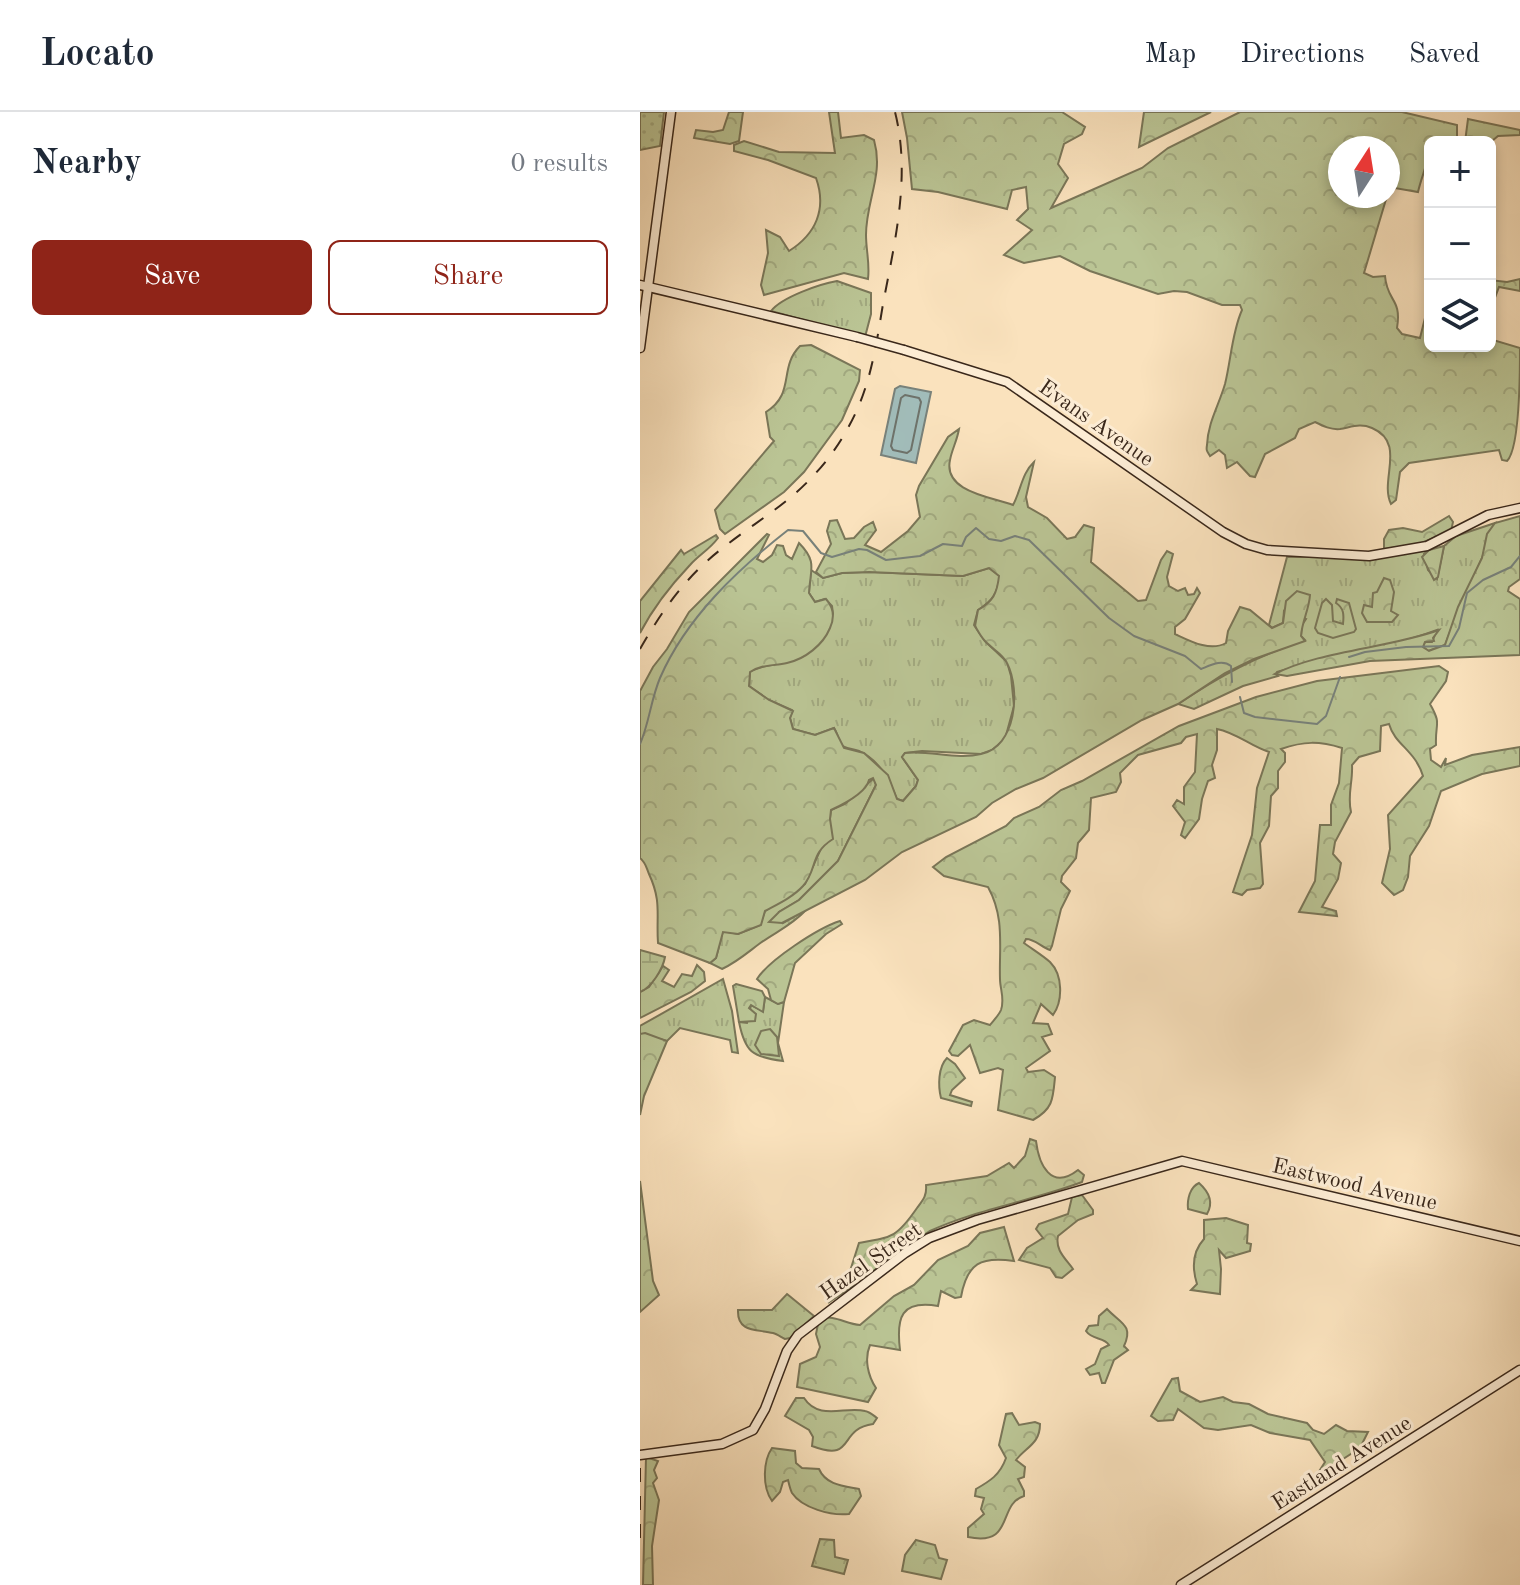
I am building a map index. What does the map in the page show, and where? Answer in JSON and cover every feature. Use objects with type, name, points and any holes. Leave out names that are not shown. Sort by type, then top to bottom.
[{"type":"street","points":[[640,348],[644,286],[671,112]]},
{"type":"street","name":"Evans Avenue","points":[[644,286],[842,333],[1007,382],[1223,532],[1253,547],[1355,556],[1388,554],[1427,546],[1488,515],[1520,508]]},
{"type":"street","name":"Eastwood Avenue","points":[[1182,1161],[1520,1241]]},
{"type":"street","name":"Hazel Street","points":[[640,1455],[722,1444],[753,1430],[765,1409],[787,1351],[798,1335],[921,1243],[977,1220],[1182,1161]]},
{"type":"street","name":"Eastland Avenue","points":[[1181,1585],[1520,1370]]},
{"type":"green space","points":[[640,112],[664,112],[660,146],[640,150]]},
{"type":"green space","points":[[729,112],[743,112],[739,141],[730,144],[694,138],[696,130],[723,130]]},
{"type":"green space","points":[[829,112],[838,112],[841,138],[864,135],[874,140],[877,165],[867,222],[868,279],[844,273],[764,295],[761,285],[768,253],[766,230],[780,237],[789,251],[806,237],[817,220],[819,189],[816,178],[734,151],[734,145],[744,141],[779,152],[835,153]]},
{"type":"green space","points":[[902,112],[1062,112],[1085,127],[1082,134],[1064,144],[1058,164],[1068,178],[1051,208],[1142,168],[1168,148],[1240,112],[1402,112],[1457,125],[1457,136],[1424,136],[1424,171],[1418,192],[1400,189],[1400,136],[1328,136],[1328,208],[1383,208],[1364,273],[1373,277],[1385,276],[1388,291],[1398,311],[1397,328],[1402,334],[1420,338],[1424,322],[1424,352],[1496,352],[1496,341],[1520,348],[1517,426],[1507,461],[1502,460],[1499,450],[1409,463],[1400,472],[1396,500],[1391,504],[1388,494],[1390,452],[1382,435],[1364,426],[1337,429],[1315,422],[1299,429],[1295,438],[1265,454],[1255,477],[1250,476],[1237,462],[1227,468],[1225,455],[1219,450],[1210,456],[1207,447],[1225,384],[1242,310],[1240,305],[1222,305],[1187,292],[1158,294],[1090,271],[1060,256],[1024,263],[1004,255],[1032,230],[1017,220],[1028,209],[1026,187],[1012,190],[1007,209],[938,192],[912,189]]},
{"type":"green space","points":[[1144,112],[1211,112],[1139,147]]},
{"type":"green space","points":[[1468,119],[1520,130],[1520,135],[1496,138],[1466,136]]},
{"type":"green space","points":[[1520,279],[1520,291],[1499,287],[1496,295],[1496,281]]},
{"type":"green space","points":[[837,281],[871,293],[871,314],[865,337],[771,311],[792,296]]},
{"type":"green space","points":[[811,345],[860,370],[859,381],[842,420],[804,472],[784,492],[725,534],[720,529],[715,510],[774,441],[770,437],[766,412],[781,397],[793,354],[800,346]]},
{"type":"green space","points":[[959,429],[950,471],[961,486],[1013,505],[1024,476],[1034,462],[1026,497],[1028,507],[1047,518],[1067,539],[1075,537],[1084,525],[1094,528],[1091,562],[1138,601],[1146,600],[1167,551],[1173,554],[1167,577],[1169,586],[1178,591],[1185,588],[1188,595],[1194,594],[1197,588],[1200,593],[1185,619],[1175,627],[1175,634],[1207,646],[1226,643],[1228,631],[1240,607],[1250,610],[1272,628],[1283,623],[1286,601],[1297,591],[1310,595],[1301,636],[1305,641],[1225,673],[1178,704],[1142,720],[1043,778],[1016,789],[976,817],[902,852],[865,880],[782,923],[769,922],[799,900],[838,861],[876,785],[873,778],[859,794],[831,810],[833,839],[820,850],[803,886],[765,911],[761,925],[738,934],[723,932],[716,958],[710,963],[658,943],[656,893],[646,865],[640,858],[640,691],[689,612],[767,534],[757,559],[763,562],[772,555],[777,545],[783,546],[786,555],[792,559],[799,543],[811,561],[809,593],[815,602],[826,599],[833,613],[827,634],[807,655],[750,672],[749,686],[793,711],[790,718],[793,729],[815,735],[834,728],[844,748],[864,753],[888,775],[897,799],[903,801],[918,780],[902,757],[905,753],[972,756],[993,749],[1002,741],[1008,730],[1014,702],[1011,675],[1005,660],[975,626],[978,610],[993,596],[999,576],[989,568],[963,576],[869,572],[842,573],[823,578],[816,572],[831,544],[827,531],[830,521],[837,520],[845,539],[854,538],[873,522],[876,530],[865,545],[881,552],[908,531],[920,517],[916,495],[919,486],[948,437]]},
{"type":"green space","points":[[1449,516],[1453,522],[1451,531],[1419,544],[1384,549],[1384,539],[1389,530],[1403,528],[1422,532]]},
{"type":"green space","points":[[1520,516],[1520,579],[1508,591],[1520,599],[1520,655],[1370,661],[1287,676],[1275,674],[1312,660],[1439,630],[1434,641],[1425,642],[1423,647],[1429,651],[1445,645],[1458,607],[1482,558],[1487,534],[1495,523]]},
{"type":"green space","points":[[1495,523],[1445,645],[1428,651],[1423,647],[1425,642],[1432,642],[1437,630],[1277,672],[1278,676],[1243,686],[1194,709],[1178,704],[1239,668],[1305,640],[1301,636],[1306,619],[1284,611],[1283,623],[1272,628],[1269,625],[1287,557],[1381,556],[1429,550],[1424,554],[1428,570],[1437,579],[1444,546],[1456,536]]},
{"type":"green space","points":[[716,535],[718,538],[715,542],[693,561],[669,589],[640,633],[640,601],[681,550],[684,554]]},
{"type":"green space","points":[[1444,546],[1438,577],[1434,580],[1422,557],[1429,550]]},
{"type":"green space","points":[[989,568],[1000,576],[997,588],[991,600],[978,610],[974,625],[985,641],[1007,662],[1011,676],[1014,706],[1005,739],[992,750],[981,754],[905,753],[902,757],[918,780],[903,801],[897,799],[887,778],[873,760],[841,745],[834,728],[815,735],[793,729],[790,718],[792,710],[769,700],[749,686],[750,672],[799,657],[833,614],[832,606],[825,599],[815,602],[809,593],[811,570],[823,578],[842,573],[869,572],[963,576]]},
{"type":"green space","points":[[1384,578],[1390,580],[1394,592],[1391,611],[1398,615],[1392,622],[1367,622],[1362,613],[1364,605],[1372,607],[1373,593],[1377,592]]},
{"type":"green space","points":[[1326,599],[1332,605],[1333,621],[1343,624],[1343,612],[1336,603],[1337,599],[1349,603],[1356,629],[1354,632],[1333,638],[1318,633],[1315,628]]},
{"type":"green space","points":[[1439,666],[1448,672],[1446,681],[1430,704],[1437,724],[1436,745],[1430,749],[1431,760],[1441,767],[1446,758],[1445,765],[1472,755],[1520,747],[1520,766],[1482,774],[1441,791],[1429,826],[1410,856],[1403,890],[1394,895],[1382,883],[1390,849],[1388,815],[1423,776],[1389,724],[1381,726],[1380,751],[1359,757],[1352,765],[1351,812],[1335,842],[1333,854],[1341,863],[1338,879],[1322,907],[1336,911],[1337,916],[1299,912],[1315,881],[1320,825],[1331,825],[1331,805],[1339,783],[1342,748],[1312,743],[1281,749],[1285,753],[1285,762],[1278,771],[1278,788],[1271,796],[1269,826],[1260,843],[1263,884],[1242,895],[1233,892],[1252,835],[1257,788],[1269,752],[1217,729],[1217,750],[1212,765],[1215,778],[1208,781],[1199,819],[1185,838],[1181,835],[1185,822],[1173,806],[1177,800],[1184,804],[1184,787],[1195,772],[1197,734],[1186,737],[1181,743],[1138,755],[1120,773],[1121,782],[1116,792],[1091,798],[1089,830],[1078,843],[1076,858],[1062,876],[1061,882],[1070,891],[1061,909],[1052,946],[1050,950],[1026,939],[1024,943],[1050,962],[1059,981],[1059,1003],[1053,1015],[1041,1004],[1033,1023],[1048,1024],[1052,1034],[1042,1037],[1050,1051],[1026,1068],[1028,1072],[1044,1070],[1055,1077],[1052,1097],[1045,1112],[1033,1120],[998,1110],[1003,1070],[998,1068],[980,1073],[970,1045],[958,1056],[949,1051],[963,1025],[974,1020],[990,1025],[1001,1010],[997,910],[988,887],[944,876],[933,867],[1006,826],[1014,818],[1039,807],[1061,790],[1179,726],[1256,697],[1317,681]]},
{"type":"green space","points":[[874,778],[876,785],[838,861],[799,900],[779,912],[783,923],[806,910],[722,969],[710,963],[716,958],[723,931],[738,934],[760,925],[765,911],[805,884],[823,844],[827,843],[831,810],[845,804]]},
{"type":"green space","points":[[840,921],[842,924],[826,934],[795,963],[784,1002],[778,1004],[771,1000],[768,989],[757,979],[763,971],[819,930]]},
{"type":"green space","points":[[640,950],[665,957],[656,978],[640,992]]},
{"type":"green space","points":[[697,965],[704,972],[705,981],[691,992],[640,1018],[640,992],[649,987],[663,966],[669,970],[662,981],[674,987],[682,974],[692,976]]},
{"type":"green space","points":[[723,979],[732,1011],[738,1053],[732,1052],[730,1040],[680,1028],[667,1041],[640,1034],[640,1026]]},
{"type":"green space","points":[[736,984],[762,991],[765,997],[763,1012],[751,1005],[749,1008],[756,1014],[755,1021],[739,1022],[733,986]]},
{"type":"green space","points":[[765,997],[778,1004],[784,1002],[778,1043],[783,1061],[757,1055],[747,1046],[741,1032],[739,1022],[747,1023],[751,1005],[763,1011]]},
{"type":"green space","points":[[770,1029],[777,1037],[779,1056],[761,1054],[755,1045],[761,1031]]},
{"type":"green space","points":[[640,1034],[667,1041],[644,1096],[640,1115]]},
{"type":"green space","points":[[947,1058],[965,1078],[950,1095],[972,1102],[971,1106],[941,1098],[940,1077]]},
{"type":"green space","points":[[1030,1139],[1036,1141],[1040,1159],[1048,1172],[1060,1178],[1078,1170],[1084,1175],[1082,1182],[967,1217],[913,1239],[828,1303],[851,1268],[859,1243],[887,1237],[899,1230],[923,1200],[926,1185],[987,1176],[1009,1163],[1014,1168],[1025,1156]]},
{"type":"green space","points":[[640,1181],[653,1281],[659,1295],[640,1312]]},
{"type":"green space","points":[[1199,1183],[1209,1197],[1207,1214],[1188,1209],[1190,1194]]},
{"type":"green space","points":[[1082,1195],[1093,1214],[1078,1220],[1058,1236],[1057,1241],[1059,1250],[1073,1269],[1062,1278],[1056,1277],[1050,1268],[1019,1260],[1027,1248],[1043,1238],[1036,1229],[1039,1224],[1068,1214],[1072,1197]]},
{"type":"green space","points":[[1226,1218],[1248,1225],[1250,1251],[1226,1258],[1219,1250],[1220,1294],[1191,1290],[1197,1284],[1194,1260],[1204,1239],[1204,1220]]},
{"type":"green space","points":[[1004,1227],[1014,1261],[993,1260],[977,1264],[967,1276],[961,1297],[955,1298],[941,1291],[938,1306],[909,1309],[904,1313],[899,1328],[900,1350],[870,1345],[868,1367],[876,1388],[868,1402],[797,1387],[800,1364],[816,1357],[820,1347],[816,1334],[819,1319],[830,1318],[860,1325],[894,1296],[914,1285],[938,1260],[968,1246],[980,1233]]},
{"type":"green space","points":[[787,1294],[814,1316],[790,1338],[749,1329],[741,1323],[738,1310],[772,1310]]},
{"type":"green space","points":[[1107,1309],[1126,1329],[1124,1346],[1128,1350],[1114,1360],[1105,1383],[1102,1383],[1099,1373],[1090,1375],[1086,1369],[1095,1364],[1101,1349],[1109,1345],[1086,1331],[1089,1326],[1098,1325],[1099,1316]]},
{"type":"green space","points":[[1178,1378],[1180,1391],[1200,1402],[1223,1397],[1249,1404],[1268,1414],[1307,1423],[1313,1430],[1324,1434],[1336,1425],[1347,1431],[1368,1432],[1360,1448],[1340,1461],[1339,1470],[1333,1476],[1318,1473],[1325,1462],[1310,1440],[1270,1433],[1251,1425],[1218,1430],[1204,1428],[1178,1409],[1173,1420],[1158,1421],[1151,1416],[1172,1379]]},
{"type":"green space","points":[[796,1398],[804,1398],[810,1405],[825,1411],[857,1410],[877,1418],[873,1424],[854,1432],[841,1448],[826,1450],[812,1446],[813,1437],[809,1430],[785,1416]]},
{"type":"green space","points":[[1012,1413],[1019,1425],[1040,1424],[1035,1441],[1016,1460],[1025,1467],[1024,1477],[1018,1479],[1024,1496],[1010,1507],[1004,1523],[993,1536],[968,1537],[968,1528],[984,1514],[981,1509],[984,1498],[975,1496],[976,1489],[994,1477],[1006,1458],[999,1445],[1006,1414]]},
{"type":"green space","points":[[772,1448],[795,1451],[796,1463],[802,1468],[819,1469],[831,1482],[859,1489],[861,1496],[849,1514],[810,1507],[792,1493],[788,1480],[783,1482],[780,1492],[772,1501],[765,1474]]},
{"type":"green space","points":[[646,1457],[658,1461],[654,1470],[657,1478],[653,1483],[659,1500],[652,1546],[653,1585],[643,1585]]},
{"type":"green space","points":[[820,1539],[834,1540],[835,1557],[848,1560],[844,1574],[812,1566]]},
{"type":"green space","points":[[916,1540],[935,1545],[939,1558],[947,1560],[941,1579],[902,1571],[905,1555]]},
{"type":"water","points":[[900,386],[931,392],[916,463],[881,455],[895,389]]},
{"type":"waterway","points":[[640,744],[660,678],[684,635],[715,596],[788,530],[803,531],[821,553],[832,557],[859,549],[886,560],[920,556],[943,544],[962,546],[976,528],[989,539],[1001,541],[1015,536],[1029,540],[1109,618],[1134,636],[1185,656],[1201,669],[1216,663],[1228,664],[1231,666],[1232,682]]},
{"type":"waterway","points":[[1349,657],[1406,647],[1449,646],[1459,628],[1467,593],[1483,580],[1511,567],[1520,556]]},
{"type":"waterway","points":[[1240,697],[1244,713],[1255,717],[1317,724],[1326,716],[1340,677]]},
{"type":"railway","points":[[640,649],[667,607],[698,569],[814,475],[838,444],[857,410],[873,358],[900,208],[902,160],[895,112]]},
{"type":"railway","points":[[640,1468],[640,1538]]}]
